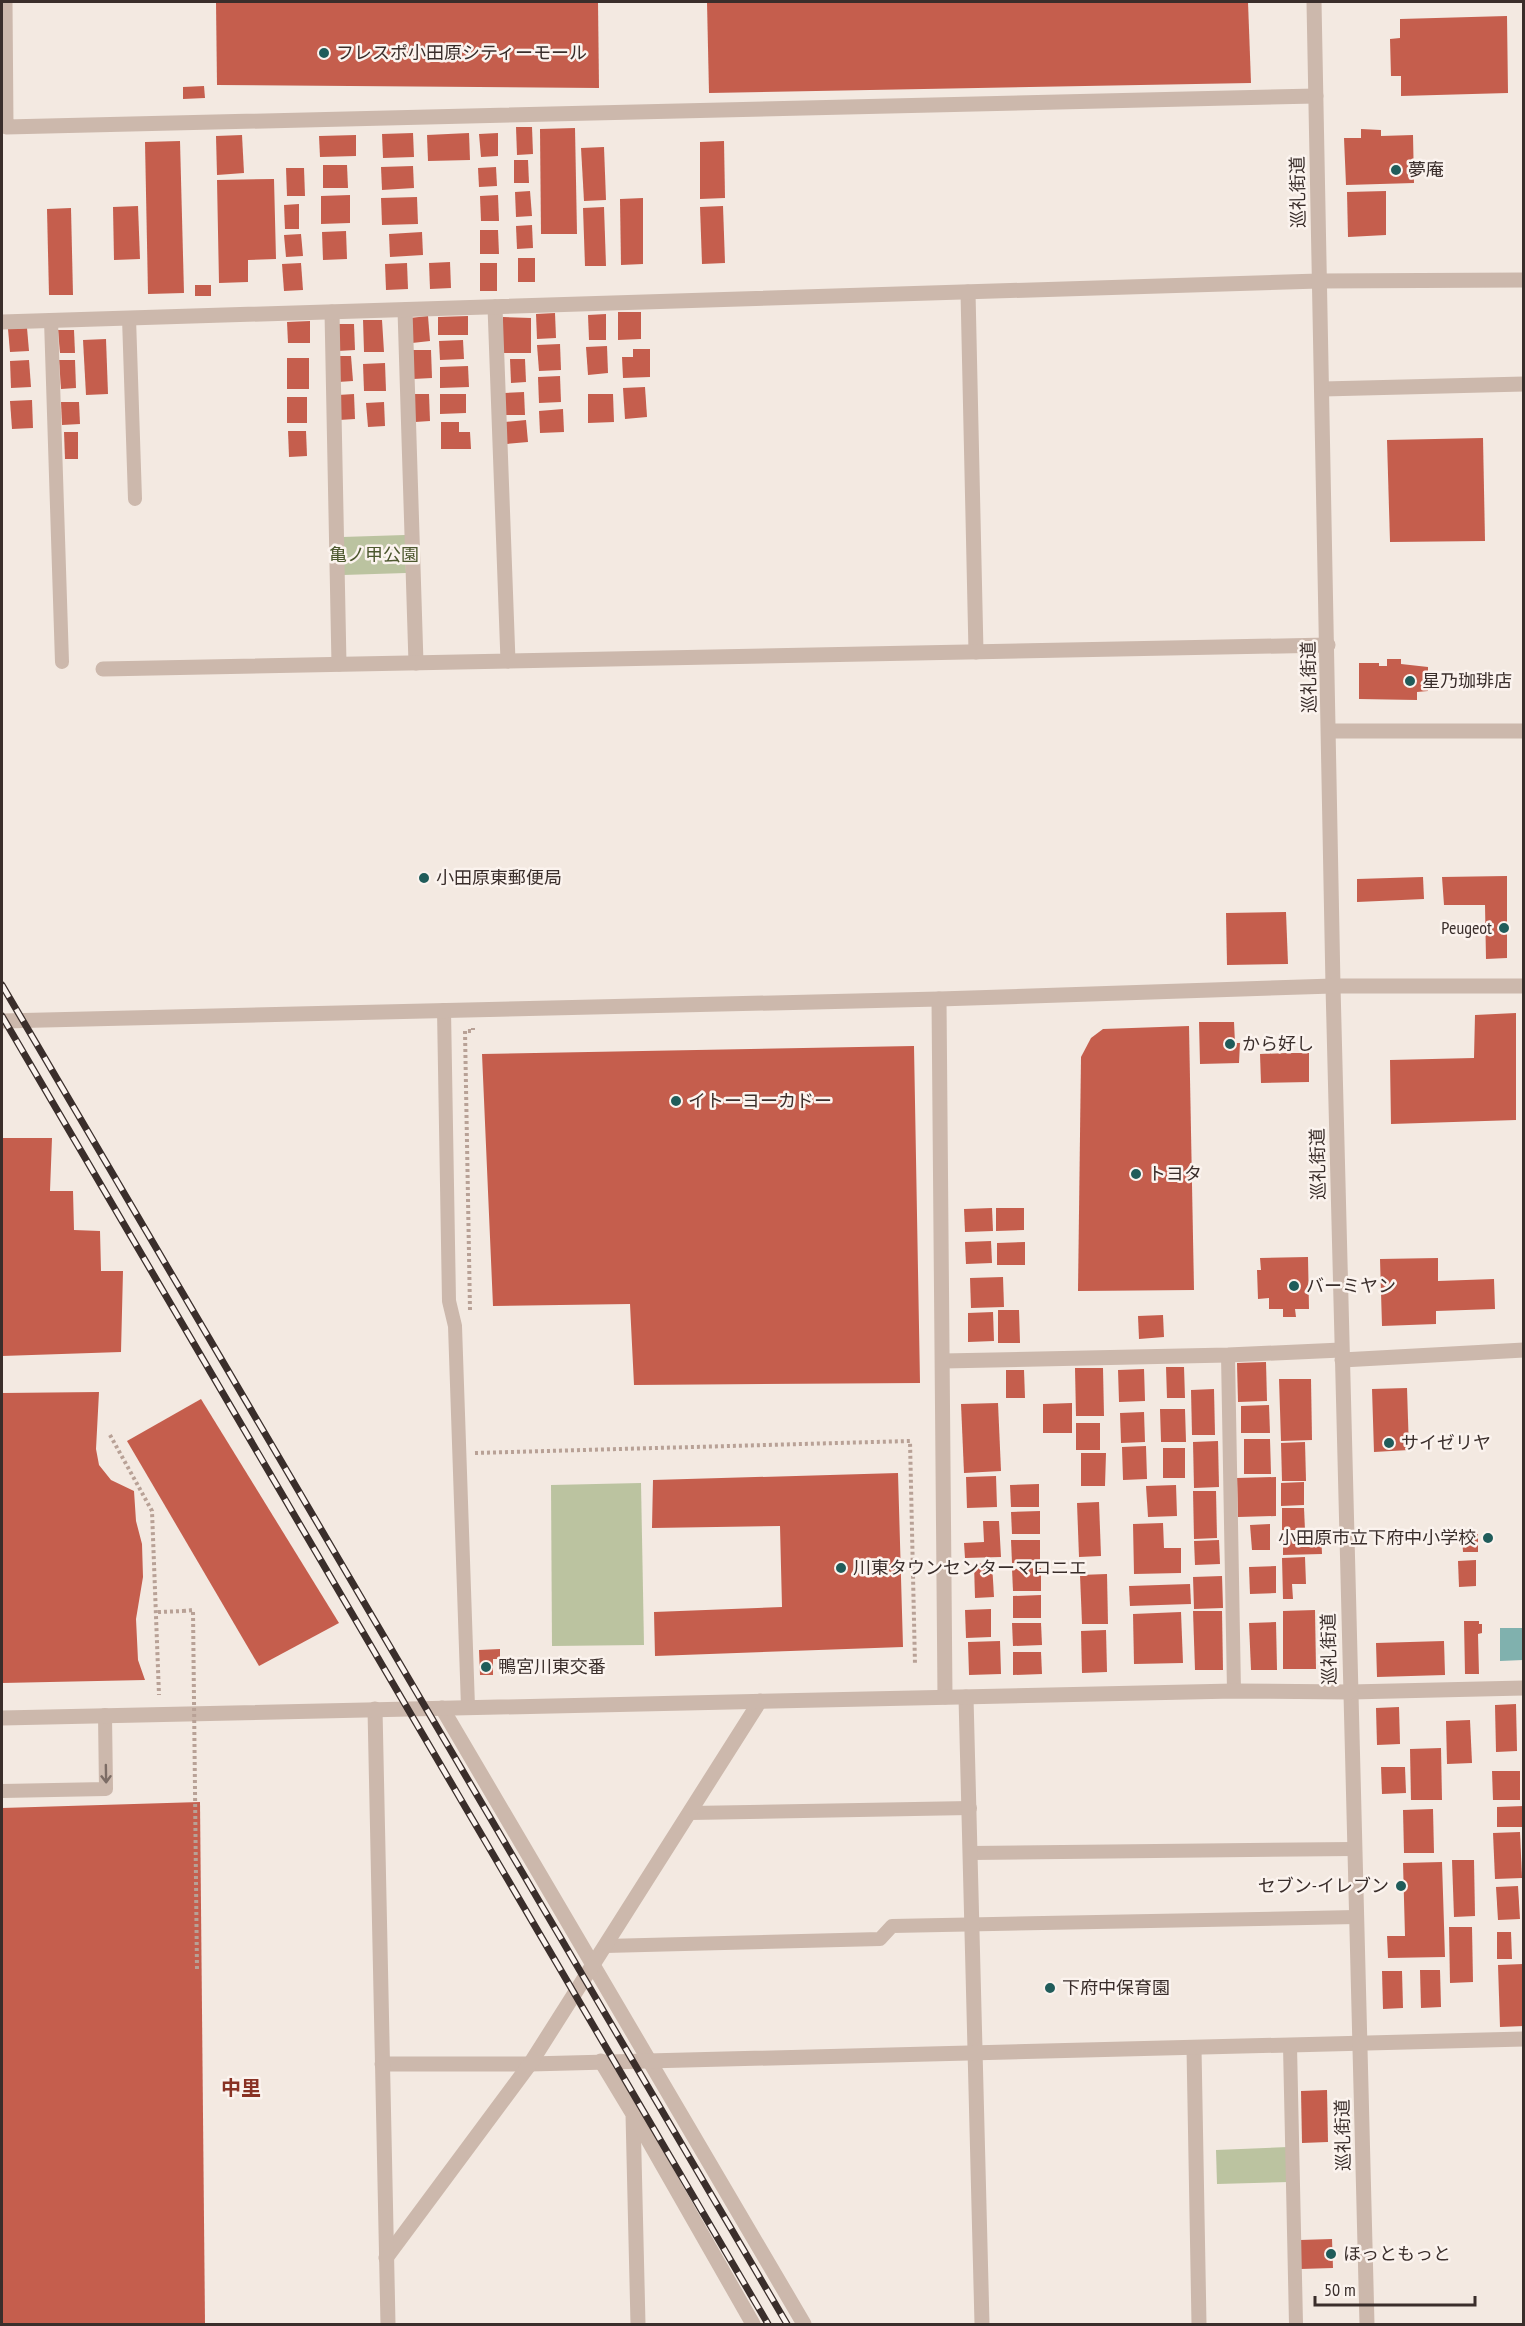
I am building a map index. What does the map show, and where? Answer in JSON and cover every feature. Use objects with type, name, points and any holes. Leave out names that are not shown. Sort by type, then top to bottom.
[{"type":"street","points":[[5,2],[6,127],[1316,96]]},
{"type":"street","name":"巡礼街道","points":[[1314,2],[1333,986],[1353,1849],[1367,2325]]},
{"type":"street","points":[[2,322],[1319,281],[1524,280]]},
{"type":"street","points":[[968,292],[976,652]]},
{"type":"street","points":[[495,307],[508,661]]},
{"type":"street","points":[[405,310],[416,663]]},
{"type":"street","points":[[332,312],[339,664]]},
{"type":"street","points":[[1323,390],[1524,384]]},
{"type":"street","points":[[103,669],[1328,645]]},
{"type":"street","points":[[1329,731],[1524,731]]},
{"type":"street","points":[[2,1022],[939,999],[1333,986],[1524,986]]},
{"type":"street","points":[[939,999],[945,1698]]},
{"type":"street","points":[[943,1361],[1524,1350]]},
{"type":"street","points":[[2,1718],[1233,1691],[1350,1692],[1524,1688]]},
{"type":"street","points":[[966,1697],[982,2325]]},
{"type":"street","points":[[386,2258],[530,2064],[760,1701]]},
{"type":"street","points":[[442,1708],[804,2325]]},
{"type":"street","points":[[375,1709],[388,2325]]},
{"type":"street","points":[[382,2064],[530,2064],[1524,2039]]},
{"type":"street","points":[[1194,2048],[1199,2325]]},
{"type":"street","points":[[601,2061],[753,2325]]},
{"type":"street","points":[[633,2114],[638,2325]]},
{"type":"lane","points":[[129,318],[135,499]]},
{"type":"lane","points":[[51,320],[63,662]]},
{"type":"lane","points":[[444,1010],[449,1301],[455,1326],[468,1707]]},
{"type":"lane","points":[[1228,1355],[1233,1691]]},
{"type":"lane","points":[[2,1791],[106,1789],[105,1715]]},
{"type":"lane","points":[[690,1813],[970,1808]]},
{"type":"lane","points":[[971,1853],[1353,1849]]},
{"type":"lane","points":[[605,1946],[880,1939],[892,1926],[1356,1917]]},
{"type":"lane","points":[[1290,2046],[1296,2325]]},
{"type":"path","points":[[110,1435],[152,1511],[158,1612],[159,1695]]},
{"type":"path","points":[[472,1453],[910,1441],[915,1665]]},
{"type":"path","points":[[158,1612],[193,1610],[197,1971]]},
{"type":"green space","name":"亀ノ甲公園","points":[[405,535],[406,573],[343,575],[342,537]]},
{"type":"green space","points":[[641,1483],[644,1645],[552,1646],[551,1485]]},
{"type":"green space","points":[[1288,2147],[1289,2182],[1217,2184],[1216,2150]]},
{"type":"water","points":[[1500,1628],[1523,1628],[1523,1660],[1500,1661]]},
{"type":"building","points":[[216,2],[598,2],[599,88],[217,85]]},
{"type":"building","points":[[707,2],[1248,2],[1251,83],[709,93]]},
{"type":"building","points":[[1507,16],[1508,93],[1401,96],[1401,76],[1391,76],[1390,39],[1400,38],[1400,19]]},
{"type":"building","points":[[204,86],[205,98],[183,99],[183,87]]},
{"type":"building","points":[[516,127],[532,127],[533,154],[517,155]]},
{"type":"building","points":[[575,128],[577,234],[541,234],[540,129]]},
{"type":"building","points":[[1361,129],[1381,130],[1381,136],[1413,135],[1414,183],[1346,185],[1344,138],[1361,138]]},
{"type":"building","points":[[413,133],[414,157],[383,158],[382,134]]},
{"type":"building","points":[[469,133],[470,160],[428,161],[427,135]]},
{"type":"building","points":[[498,133],[498,156],[481,157],[479,134]]},
{"type":"building","points":[[242,135],[244,173],[217,175],[216,136]]},
{"type":"building","points":[[356,135],[356,156],[320,157],[319,136]]},
{"type":"building","points":[[180,141],[184,293],[148,294],[145,142]]},
{"type":"building","points":[[724,141],[725,198],[700,199],[700,142]]},
{"type":"building","points":[[604,147],[606,200],[584,201],[581,148]]},
{"type":"building","points":[[514,160],[528,160],[529,183],[514,183]]},
{"type":"building","points":[[323,165],[347,165],[348,188],[323,188]]},
{"type":"building","points":[[413,166],[414,188],[382,190],[381,167]]},
{"type":"building","points":[[496,167],[497,186],[479,187],[478,168]]},
{"type":"building","points":[[286,168],[304,168],[305,196],[287,196]]},
{"type":"building","points":[[274,179],[276,259],[248,260],[248,282],[219,283],[217,180]]},
{"type":"building","points":[[530,191],[532,216],[516,217],[515,192]]},
{"type":"building","points":[[1386,191],[1386,235],[1348,237],[1347,192]]},
{"type":"building","points":[[350,195],[350,223],[321,224],[321,196]]},
{"type":"building","points":[[498,195],[499,221],[481,221],[480,196]]},
{"type":"building","points":[[417,197],[418,224],[382,225],[381,198]]},
{"type":"building","points":[[643,198],[643,264],[621,265],[620,199]]},
{"type":"building","points":[[299,204],[299,229],[285,229],[284,205]]},
{"type":"building","points":[[138,206],[140,259],[114,260],[113,207]]},
{"type":"building","points":[[723,206],[725,263],[702,264],[700,207]]},
{"type":"building","points":[[604,207],[606,266],[585,266],[583,208]]},
{"type":"building","points":[[71,208],[73,295],[49,295],[47,209]]},
{"type":"building","points":[[532,225],[533,248],[517,249],[516,226]]},
{"type":"building","points":[[480,230],[498,230],[499,254],[480,254]]},
{"type":"building","points":[[346,231],[347,259],[323,260],[322,232]]},
{"type":"building","points":[[422,232],[423,255],[390,257],[389,234]]},
{"type":"building","points":[[301,234],[303,256],[286,257],[284,235]]},
{"type":"building","points":[[518,258],[535,258],[535,282],[518,282]]},
{"type":"building","points":[[450,262],[451,288],[430,289],[429,263]]},
{"type":"building","points":[[301,263],[303,290],[284,291],[282,264]]},
{"type":"building","points":[[407,263],[408,289],[386,290],[385,264]]},
{"type":"building","points":[[480,263],[497,263],[497,291],[480,291]]},
{"type":"building","points":[[195,285],[211,285],[211,296],[195,296]]},
{"type":"building","points":[[618,312],[641,312],[641,339],[618,340]]},
{"type":"building","points":[[555,313],[556,338],[537,339],[536,314]]},
{"type":"building","points":[[606,314],[606,340],[589,340],[588,315]]},
{"type":"building","points":[[428,316],[430,341],[412,343],[410,318]]},
{"type":"building","points":[[468,316],[468,335],[438,335],[438,317]]},
{"type":"building","points":[[503,317],[531,318],[531,353],[503,353]]},
{"type":"building","points":[[363,320],[382,320],[384,352],[364,352]]},
{"type":"building","points":[[310,321],[310,343],[288,343],[287,322]]},
{"type":"building","points":[[337,324],[354,324],[355,350],[338,351]]},
{"type":"building","points":[[27,328],[29,351],[10,352],[8,329]]},
{"type":"building","points":[[58,330],[74,330],[75,353],[60,353]]},
{"type":"building","points":[[106,339],[108,394],[86,395],[83,340]]},
{"type":"building","points":[[463,340],[464,359],[440,360],[439,341]]},
{"type":"building","points":[[560,344],[561,370],[539,371],[537,345]]},
{"type":"building","points":[[607,346],[608,373],[588,375],[586,347]]},
{"type":"building","points":[[633,349],[650,349],[650,377],[623,378],[622,357],[633,357]]},
{"type":"building","points":[[412,350],[431,350],[432,378],[413,379]]},
{"type":"building","points":[[337,356],[351,356],[353,381],[338,382]]},
{"type":"building","points":[[287,358],[309,358],[309,389],[287,389]]},
{"type":"building","points":[[510,359],[525,359],[526,382],[511,383]]},
{"type":"building","points":[[29,360],[31,387],[11,388],[10,361]]},
{"type":"building","points":[[59,360],[75,360],[76,388],[61,389]]},
{"type":"building","points":[[385,363],[386,391],[364,391],[363,364]]},
{"type":"building","points":[[468,366],[469,387],[440,388],[440,367]]},
{"type":"building","points":[[560,376],[561,402],[539,403],[538,377]]},
{"type":"building","points":[[645,387],[647,417],[625,419],[623,388]]},
{"type":"building","points":[[524,392],[525,415],[505,415],[504,393]]},
{"type":"building","points":[[354,394],[355,419],[339,420],[338,395]]},
{"type":"building","points":[[414,394],[429,394],[430,421],[415,422]]},
{"type":"building","points":[[440,394],[466,394],[466,413],[440,414]]},
{"type":"building","points":[[588,394],[613,394],[614,422],[588,423]]},
{"type":"building","points":[[287,397],[307,397],[307,423],[287,423]]},
{"type":"building","points":[[32,400],[33,428],[12,429],[10,401]]},
{"type":"building","points":[[61,402],[79,402],[80,424],[62,425]]},
{"type":"building","points":[[384,402],[385,426],[368,427],[366,403]]},
{"type":"building","points":[[563,409],[564,432],[540,433],[539,411]]},
{"type":"building","points":[[526,420],[528,442],[506,444],[505,422]]},
{"type":"building","points":[[441,422],[459,422],[459,432],[470,432],[471,449],[441,449]]},
{"type":"building","points":[[288,431],[306,431],[307,456],[289,457]]},
{"type":"building","points":[[64,432],[78,432],[78,459],[65,459]]},
{"type":"building","points":[[1483,438],[1485,541],[1390,542],[1387,440]]},
{"type":"building","points":[[1387,659],[1401,659],[1401,664],[1428,667],[1428,691],[1417,692],[1417,700],[1359,699],[1359,663],[1379,663],[1379,666],[1387,666]]},
{"type":"building","points":[[1507,876],[1507,958],[1486,959],[1485,905],[1444,905],[1442,877]]},
{"type":"building","points":[[1423,877],[1424,899],[1357,902],[1357,879]]},
{"type":"building","points":[[1286,912],[1288,964],[1227,965],[1226,913]]},
{"type":"building","points":[[1516,1013],[1516,1120],[1391,1124],[1390,1060],[1474,1058],[1475,1015]]},
{"type":"building","points":[[1199,1022],[1234,1022],[1235,1043],[1240,1043],[1239,1063],[1200,1064]]},
{"type":"building","name":"トヨタ","points":[[1189,1026],[1194,1290],[1078,1291],[1081,1057],[1091,1038],[1103,1029]]},
{"type":"building","points":[[914,1046],[920,1383],[634,1385],[630,1304],[493,1306],[482,1054]]},
{"type":"building","points":[[1309,1053],[1309,1082],[1261,1083],[1260,1054]]},
{"type":"building","points":[[2,1138],[52,1138],[50,1191],[73,1191],[74,1230],[100,1231],[101,1271],[123,1271],[121,1352],[2,1356]]},
{"type":"building","points":[[992,1208],[993,1231],[965,1232],[964,1209]]},
{"type":"building","points":[[996,1208],[1024,1208],[1024,1230],[996,1231]]},
{"type":"building","points":[[991,1241],[992,1263],[966,1264],[965,1242]]},
{"type":"building","points":[[1025,1242],[1025,1265],[997,1265],[997,1243]]},
{"type":"building","points":[[1308,1257],[1309,1309],[1295,1309],[1296,1317],[1283,1317],[1283,1309],[1269,1309],[1269,1298],[1258,1299],[1257,1270],[1261,1270],[1260,1258]]},
{"type":"building","points":[[1438,1258],[1438,1281],[1494,1279],[1495,1309],[1436,1311],[1436,1324],[1382,1326],[1380,1259]]},
{"type":"building","points":[[1003,1277],[1004,1307],[971,1308],[970,1278]]},
{"type":"building","points":[[998,1310],[1019,1310],[1020,1343],[998,1343]]},
{"type":"building","points":[[993,1312],[994,1341],[968,1342],[968,1313]]},
{"type":"building","points":[[1163,1315],[1164,1337],[1139,1339],[1138,1316]]},
{"type":"building","points":[[1266,1362],[1267,1401],[1238,1402],[1237,1363]]},
{"type":"building","points":[[1166,1367],[1184,1367],[1185,1398],[1167,1398]]},
{"type":"building","points":[[1075,1368],[1103,1368],[1104,1416],[1076,1416]]},
{"type":"building","points":[[1144,1369],[1145,1401],[1119,1402],[1118,1370]]},
{"type":"building","points":[[1006,1370],[1024,1370],[1025,1398],[1006,1398]]},
{"type":"building","points":[[1279,1379],[1311,1379],[1312,1440],[1281,1441]]},
{"type":"building","points":[[1407,1388],[1409,1450],[1374,1452],[1372,1389]]},
{"type":"building","points":[[1214,1389],[1215,1435],[1192,1435],[1191,1390]]},
{"type":"building","points":[[99,1392],[96,1449],[99,1465],[111,1480],[134,1491],[136,1521],[142,1544],[143,1577],[136,1619],[138,1660],[145,1680],[2,1683],[2,1393]]},
{"type":"building","points":[[201,1399],[339,1623],[259,1666],[127,1441]]},
{"type":"building","points":[[998,1403],[1001,1471],[964,1473],[961,1404]]},
{"type":"building","points":[[1072,1403],[1072,1433],[1043,1433],[1043,1404]]},
{"type":"building","points":[[1269,1405],[1270,1433],[1241,1433],[1241,1406]]},
{"type":"building","points":[[1160,1409],[1185,1409],[1186,1442],[1161,1442]]},
{"type":"building","points":[[1144,1412],[1145,1442],[1121,1443],[1120,1413]]},
{"type":"building","points":[[1076,1423],[1100,1423],[1100,1450],[1076,1450]]},
{"type":"building","points":[[1244,1439],[1270,1439],[1271,1474],[1244,1474]]},
{"type":"building","points":[[1218,1441],[1219,1487],[1194,1488],[1193,1442]]},
{"type":"building","points":[[1305,1442],[1306,1481],[1282,1481],[1281,1443]]},
{"type":"building","points":[[1146,1446],[1147,1479],[1123,1480],[1122,1447]]},
{"type":"building","points":[[1163,1448],[1185,1448],[1185,1478],[1163,1478]]},
{"type":"building","points":[[1081,1453],[1106,1453],[1105,1486],[1081,1486]]},
{"type":"building","name":"川東タウンセンターマロニエ","points":[[898,1473],[903,1647],[655,1656],[654,1612],[782,1607],[780,1526],[652,1528],[653,1480]]},
{"type":"building","points":[[996,1476],[997,1507],[967,1508],[966,1477]]},
{"type":"building","points":[[1276,1477],[1276,1516],[1238,1517],[1237,1478]]},
{"type":"building","points":[[1304,1482],[1304,1505],[1281,1506],[1281,1483]]},
{"type":"building","points":[[1039,1484],[1039,1507],[1011,1507],[1010,1485]]},
{"type":"building","points":[[1176,1485],[1177,1516],[1148,1517],[1146,1486]]},
{"type":"building","points":[[1193,1491],[1216,1491],[1217,1538],[1194,1539]]},
{"type":"building","points":[[1099,1502],[1101,1556],[1079,1557],[1077,1503]]},
{"type":"building","points":[[1282,1508],[1304,1508],[1305,1530],[1282,1530]]},
{"type":"building","points":[[1040,1511],[1040,1534],[1012,1534],[1011,1512]]},
{"type":"building","points":[[983,1521],[999,1521],[1001,1557],[965,1558],[964,1543],[984,1542]]},
{"type":"building","points":[[1163,1523],[1164,1548],[1181,1548],[1181,1573],[1134,1574],[1133,1524]]},
{"type":"building","points":[[1270,1524],[1270,1550],[1252,1550],[1250,1525]]},
{"type":"building","points":[[1321,1532],[1322,1554],[1283,1555],[1283,1533]]},
{"type":"building","points":[[1462,1534],[1478,1534],[1478,1552],[1463,1552]]},
{"type":"building","points":[[1011,1540],[1040,1540],[1040,1562],[1012,1563]]},
{"type":"building","points":[[1219,1540],[1220,1564],[1195,1565],[1194,1541]]},
{"type":"building","points":[[1305,1557],[1306,1584],[1292,1584],[1293,1599],[1283,1599],[1282,1558]]},
{"type":"building","points":[[1476,1560],[1476,1586],[1459,1587],[1458,1561]]},
{"type":"building","points":[[992,1563],[994,1597],[975,1598],[974,1564]]},
{"type":"building","points":[[1276,1566],[1276,1593],[1250,1594],[1249,1567]]},
{"type":"building","points":[[1041,1568],[1041,1591],[1013,1591],[1012,1569]]},
{"type":"building","points":[[1107,1574],[1108,1624],[1082,1624],[1080,1575]]},
{"type":"building","points":[[1222,1576],[1223,1608],[1194,1609],[1193,1577]]},
{"type":"building","points":[[1190,1584],[1191,1604],[1130,1606],[1129,1586]]},
{"type":"building","points":[[1041,1595],[1041,1618],[1013,1618],[1013,1596]]},
{"type":"building","points":[[991,1609],[991,1637],[966,1638],[965,1610]]},
{"type":"building","points":[[1315,1610],[1316,1669],[1283,1669],[1283,1611]]},
{"type":"building","points":[[1193,1611],[1222,1611],[1223,1670],[1195,1670]]},
{"type":"building","points":[[1181,1612],[1183,1663],[1134,1664],[1133,1614]]},
{"type":"building","points":[[1464,1621],[1479,1621],[1479,1624],[1482,1624],[1482,1633],[1478,1634],[1479,1674],[1465,1674]]},
{"type":"building","points":[[1276,1622],[1277,1670],[1251,1670],[1249,1623]]},
{"type":"building","points":[[1012,1623],[1041,1623],[1042,1645],[1013,1646]]},
{"type":"building","points":[[1106,1630],[1107,1672],[1082,1673],[1081,1631]]},
{"type":"building","points":[[1000,1641],[1001,1674],[969,1675],[968,1642]]},
{"type":"building","points":[[1444,1641],[1445,1675],[1377,1677],[1376,1643]]},
{"type":"building","name":"鴨宮川東交番","points":[[500,1649],[500,1659],[493,1659],[493,1675],[480,1675],[479,1650]]},
{"type":"building","points":[[1013,1652],[1041,1652],[1042,1674],[1013,1675]]},
{"type":"building","points":[[1516,1704],[1517,1751],[1496,1752],[1495,1705]]},
{"type":"building","points":[[1399,1707],[1400,1744],[1377,1745],[1376,1708]]},
{"type":"building","points":[[1470,1720],[1472,1763],[1447,1764],[1446,1721]]},
{"type":"building","points":[[1441,1748],[1442,1800],[1411,1800],[1410,1749]]},
{"type":"building","points":[[1381,1767],[1405,1767],[1406,1793],[1382,1794]]},
{"type":"building","points":[[1492,1771],[1520,1771],[1520,1800],[1493,1800]]},
{"type":"building","points":[[200,1802],[205,2324],[2,2324],[2,1808]]},
{"type":"building","points":[[1524,1806],[1524,1827],[1497,1827],[1497,1807]]},
{"type":"building","points":[[1433,1809],[1434,1853],[1404,1853],[1403,1810]]},
{"type":"building","points":[[1520,1832],[1522,1878],[1495,1879],[1493,1833]]},
{"type":"building","points":[[1452,1860],[1474,1860],[1475,1916],[1454,1917]]},
{"type":"building","points":[[1442,1862],[1445,1957],[1388,1958],[1387,1936],[1405,1936],[1403,1863]]},
{"type":"building","points":[[1518,1886],[1520,1919],[1498,1920],[1496,1887]]},
{"type":"building","points":[[1449,1927],[1472,1927],[1473,1982],[1450,1983]]},
{"type":"building","points":[[1497,1932],[1511,1932],[1512,1959],[1497,1959]]},
{"type":"building","points":[[1523,1964],[1524,2026],[1500,2027],[1498,1965]]},
{"type":"building","points":[[1420,1970],[1440,1970],[1441,2007],[1421,2008]]},
{"type":"building","points":[[1382,1971],[1402,1971],[1403,2008],[1383,2009]]},
{"type":"building","points":[[1327,2090],[1328,2142],[1302,2143],[1301,2091]]},
{"type":"building","points":[[1332,2239],[1333,2268],[1300,2269],[1300,2240]]},
{"type":"railway","points":[[2,985],[787,2324]]},
{"type":"railway","points":[[2,1016],[768,2324]]},
{"type":"place","name":"フレスポ小田原シティーモール","points":[[324,53]]},
{"type":"place","name":"夢庵","points":[[1396,170]]},
{"type":"place","name":"星乃珈琲店","points":[[1410,681]]},
{"type":"place","name":"小田原東郵便局","points":[[424,878]]},
{"type":"place","name":"Peugeot","points":[[1504,928]]},
{"type":"place","name":"から好し","points":[[1230,1044]]},
{"type":"place","name":"イトーヨーカドー","points":[[676,1101]]},
{"type":"place","name":"トヨタ","points":[[1136,1174]]},
{"type":"place","name":"バーミヤン","points":[[1294,1286]]},
{"type":"place","name":"サイゼリヤ","points":[[1389,1443]]},
{"type":"place","name":"小田原市立下府中小学校","points":[[1488,1538]]},
{"type":"place","name":"川東タウンセンターマロニエ","points":[[841,1568]]},
{"type":"place","name":"鴨宮川東交番","points":[[486,1667]]},
{"type":"place","name":"セブン-イレブン","points":[[1401,1886]]},
{"type":"place","name":"下府中保育園","points":[[1050,1988]]},
{"type":"place","name":"ほっともっと","points":[[1331,2254]]},
{"type":"district","name":"中里","points":[[241,2088]]}]
